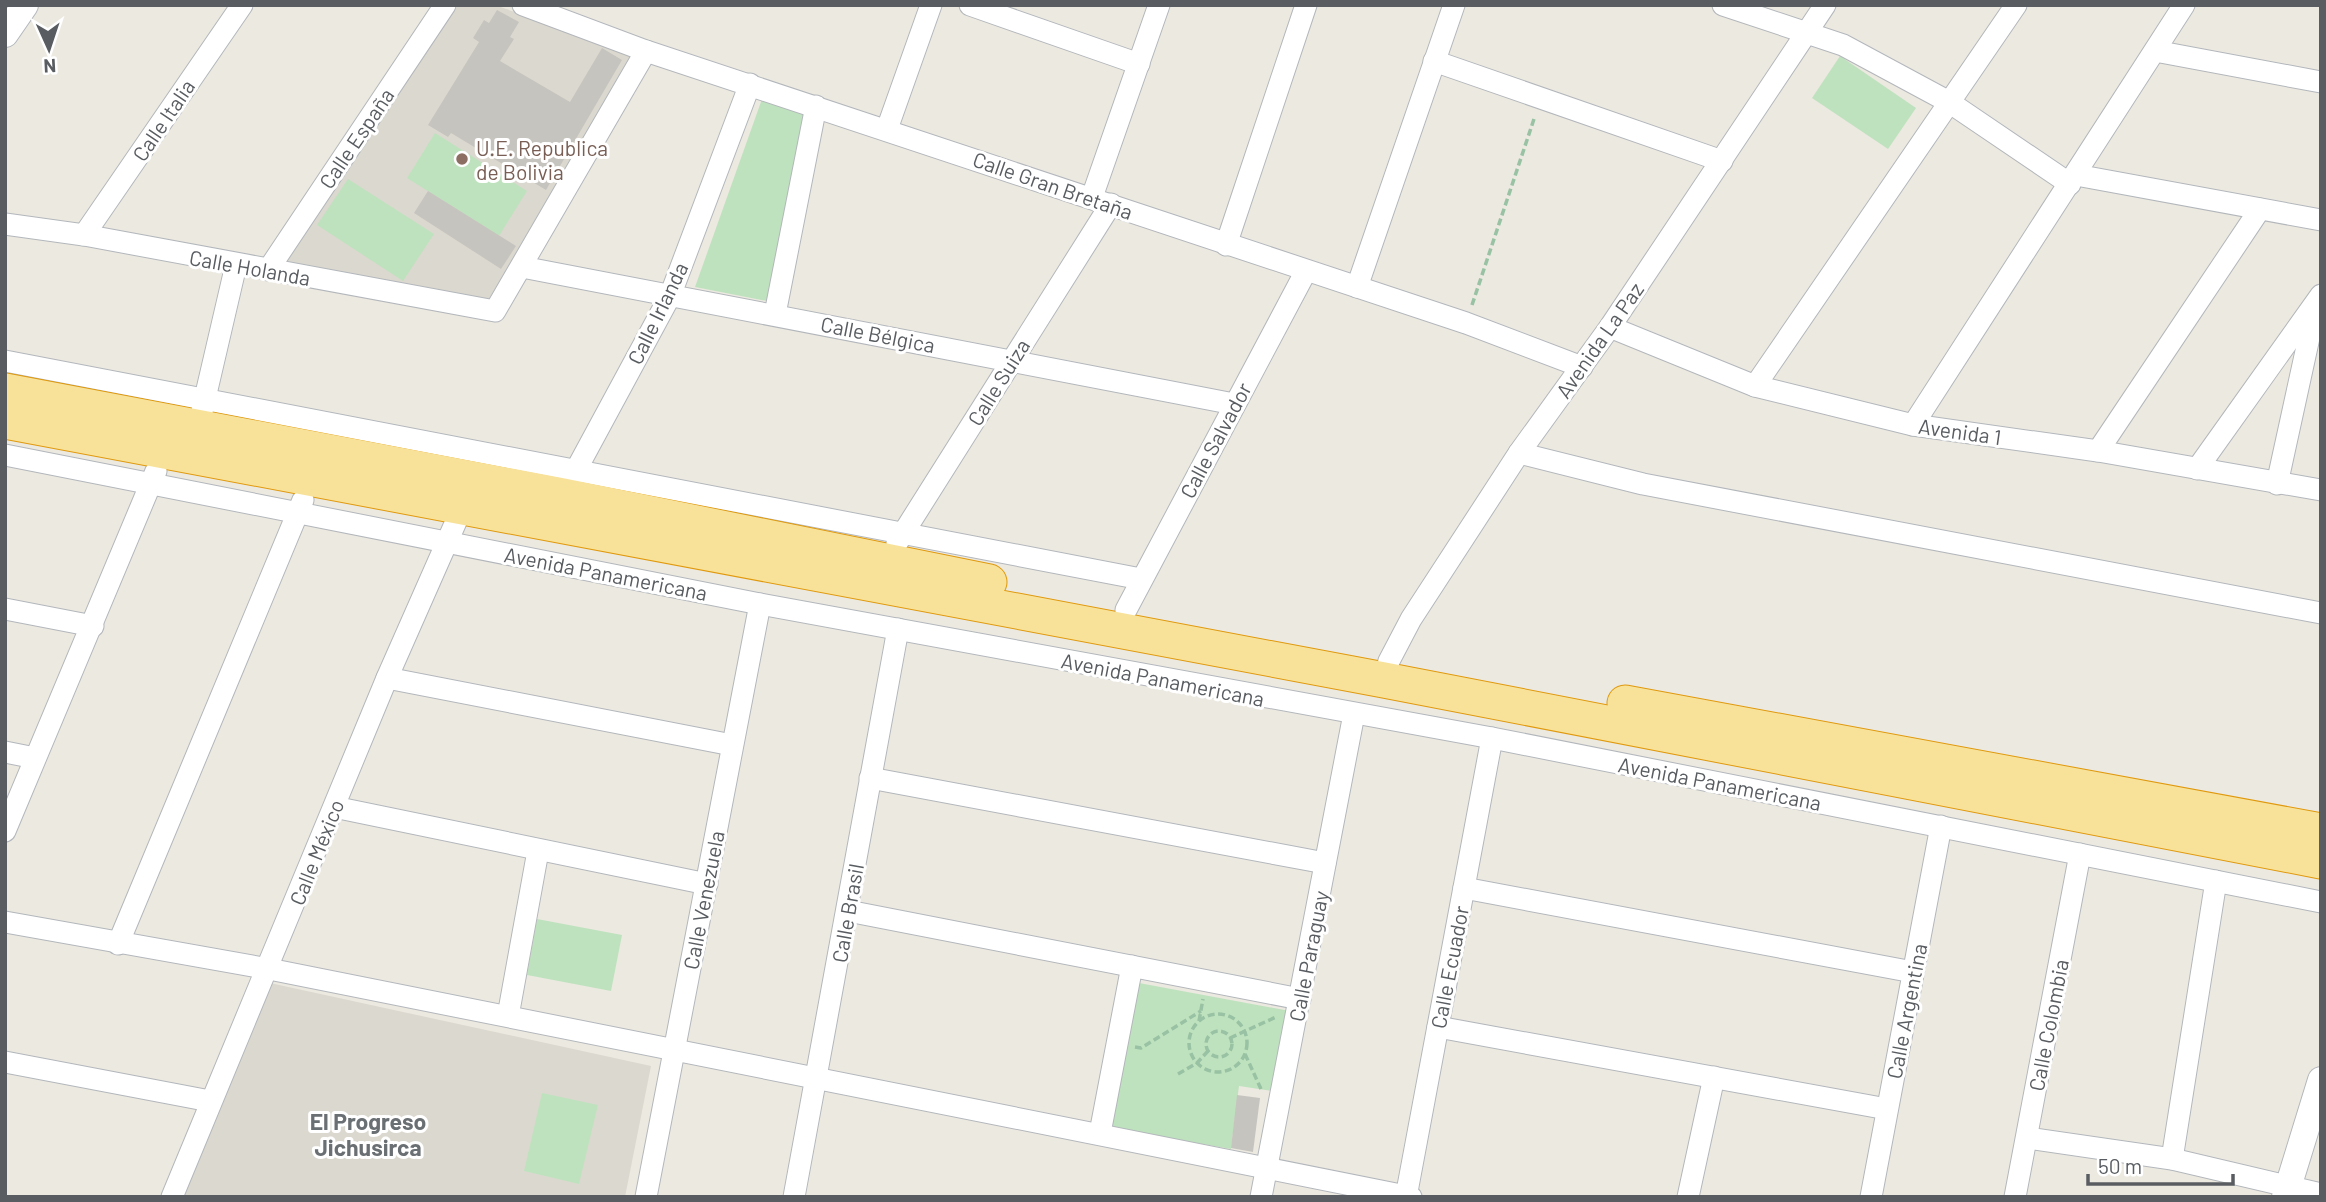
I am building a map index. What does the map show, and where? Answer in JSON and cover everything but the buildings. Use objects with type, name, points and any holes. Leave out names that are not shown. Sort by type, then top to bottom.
[{"type":"highway","name":"Avenida Panamericana","points":[[5,391],[202,413],[1133,594],[1386,671],[2321,861]]},
{"type":"highway","name":"Avenida Panamericana","points":[[5,421],[462,508],[1386,671],[2321,831]]},
{"type":"street","points":[[5,34],[26,5]]},
{"type":"street","name":"Calle Italia","points":[[84,235],[242,5]]},
{"type":"street","name":"Calle España","points":[[268,270],[444,5]]},
{"type":"street","name":"Calle Gran Bretaña","points":[[523,5],[646,51],[1466,323],[1581,367]]},
{"type":"street","points":[[887,129],[931,5]]},
{"type":"street","points":[[970,5],[1139,64]]},
{"type":"street","name":"Calle Suiza","points":[[895,548],[1012,359],[1101,201],[1139,64],[1159,5]]},
{"type":"street","points":[[1226,244],[1306,5]]},
{"type":"street","points":[[1357,286],[1454,5]]},
{"type":"street","points":[[1723,5],[1843,45],[1950,102],[2073,179],[2321,220]]},
{"type":"street","name":"Avenida La Paz","points":[[1386,671],[1412,619],[1519,453],[1610,327],[1825,5]]},
{"type":"street","points":[[1755,386],[2015,5]]},
{"type":"street","points":[[1913,425],[2184,5]]},
{"type":"street","points":[[522,267],[646,51]]},
{"type":"street","points":[[2155,51],[2321,82]]},
{"type":"street","points":[[1434,61],[1722,161]]},
{"type":"street","name":"Calle Irlanda","points":[[569,483],[670,296],[750,84]]},
{"type":"street","points":[[775,314],[816,106]]},
{"type":"street","points":[[2098,452],[2260,209]]},
{"type":"street","name":"Calle Holanda","points":[[5,224],[84,235],[495,312],[522,267]]},
{"type":"street","points":[[5,361],[202,413],[236,265]]},
{"type":"street","name":"Calle Bélgica","points":[[522,267],[1012,359],[1234,404]]},
{"type":"street","name":"Calle Salvador","points":[[1133,594],[1306,271]]},
{"type":"street","points":[[2197,469],[2319,298]]},
{"type":"street","points":[[2277,484],[2319,298]]},
{"type":"street","name":"Avenida 1","points":[[1610,327],[1755,386],[1913,425],[2098,452],[2321,490]]},
{"type":"street","points":[[5,831],[165,451]]},
{"type":"street","points":[[1519,453],[1643,484],[2321,613]]},
{"type":"street","name":"Avenida Panamericana","points":[[5,455],[760,604],[1354,715],[1492,738],[2321,902]]},
{"type":"street","points":[[118,944],[312,480]]},
{"type":"street","name":"Calle México","points":[[172,1197],[210,1101],[269,969],[387,678],[462,508]]},
{"type":"street","name":"Calle Venezuela","points":[[646,1197],[760,604]]},
{"type":"street","points":[[5,609],[93,626]]},
{"type":"street","name":"Calle Brasil","points":[[794,1197],[898,629]]},
{"type":"street","points":[[387,678],[732,745]]},
{"type":"street","name":"Calle Paraguay","points":[[1261,1197],[1354,715]]},
{"type":"street","name":"Calle Ecuador","points":[[1407,1196],[1492,738]]},
{"type":"street","points":[[5,752],[35,758]]},
{"type":"street","points":[[870,778],[1325,863]]},
{"type":"street","points":[[334,807],[707,884]]},
{"type":"street","name":"Calle Argentina","points":[[1871,1197],[1941,826]]},
{"type":"street","points":[[508,1016],[538,851]]},
{"type":"street","name":"Calle Colombia","points":[[2015,1197],[2080,854]]},
{"type":"street","points":[[2172,1159],[2216,881]]},
{"type":"street","points":[[1464,888],[1913,972]]},
{"type":"street","points":[[848,911],[1300,999]]},
{"type":"street","points":[[5,922],[269,969],[1407,1196]]},
{"type":"street","points":[[1100,1133],[1132,967]]},
{"type":"street","points":[[1438,1027],[1887,1109]]},
{"type":"street","points":[[5,1062],[210,1101]]},
{"type":"street","points":[[1688,1197],[1714,1077]]},
{"type":"street","points":[[2287,1191],[2321,1080]]},
{"type":"street","points":[[2027,1138],[2172,1159],[2287,1191],[2321,1194]]},
{"type":"path","points":[[1466,323],[1541,99]]},
{"type":"path","points":[[1199,1021],[1217,1014],[1235,1020],[1244,1031],[1247,1045],[1240,1062],[1223,1071],[1205,1069],[1197,1063],[1189,1046],[1189,1037],[1199,1021],[1204,995]]},
{"type":"path","points":[[1126,1045],[1141,1048],[1201,1011]]},
{"type":"path","points":[[1230,1038],[1279,1016]]},
{"type":"path","points":[[1220,1031],[1230,1038],[1231,1046],[1227,1054],[1215,1056],[1208,1051],[1206,1043],[1212,1033],[1220,1031]]},
{"type":"path","points":[[1178,1074],[1197,1063],[1208,1051]]},
{"type":"path","points":[[1245,1054],[1261,1089]]},
{"type":"shaded area","name":"U.E. Republica de Bolivia","points":[[458,5],[495,5],[635,55],[488,301],[280,263]]},
{"type":"shaded area","points":[[270,983],[651,1066],[625,1197],[184,1197]]},
{"type":"green space","points":[[1840,56],[1916,108],[1888,149],[1812,98]]},
{"type":"green space","points":[[762,99],[808,116],[772,302],[695,287]]},
{"type":"green space","points":[[435,133],[527,191],[499,236],[407,178]]},
{"type":"green space","points":[[348,179],[434,234],[403,281],[317,225]]},
{"type":"green space","points":[[537,919],[622,935],[611,991],[527,975]]},
{"type":"green space","points":[[1139,983],[1290,1011],[1272,1091],[1239,1086],[1231,1149],[1110,1128]]},
{"type":"green space","points":[[542,1093],[598,1105],[579,1184],[524,1171]]},
{"type":"place","name":"U.E. Republica de Bolivia","points":[[462,159]]},
{"type":"district","name":"El Progreso Jichusirca","points":[[368,1134]]}]
